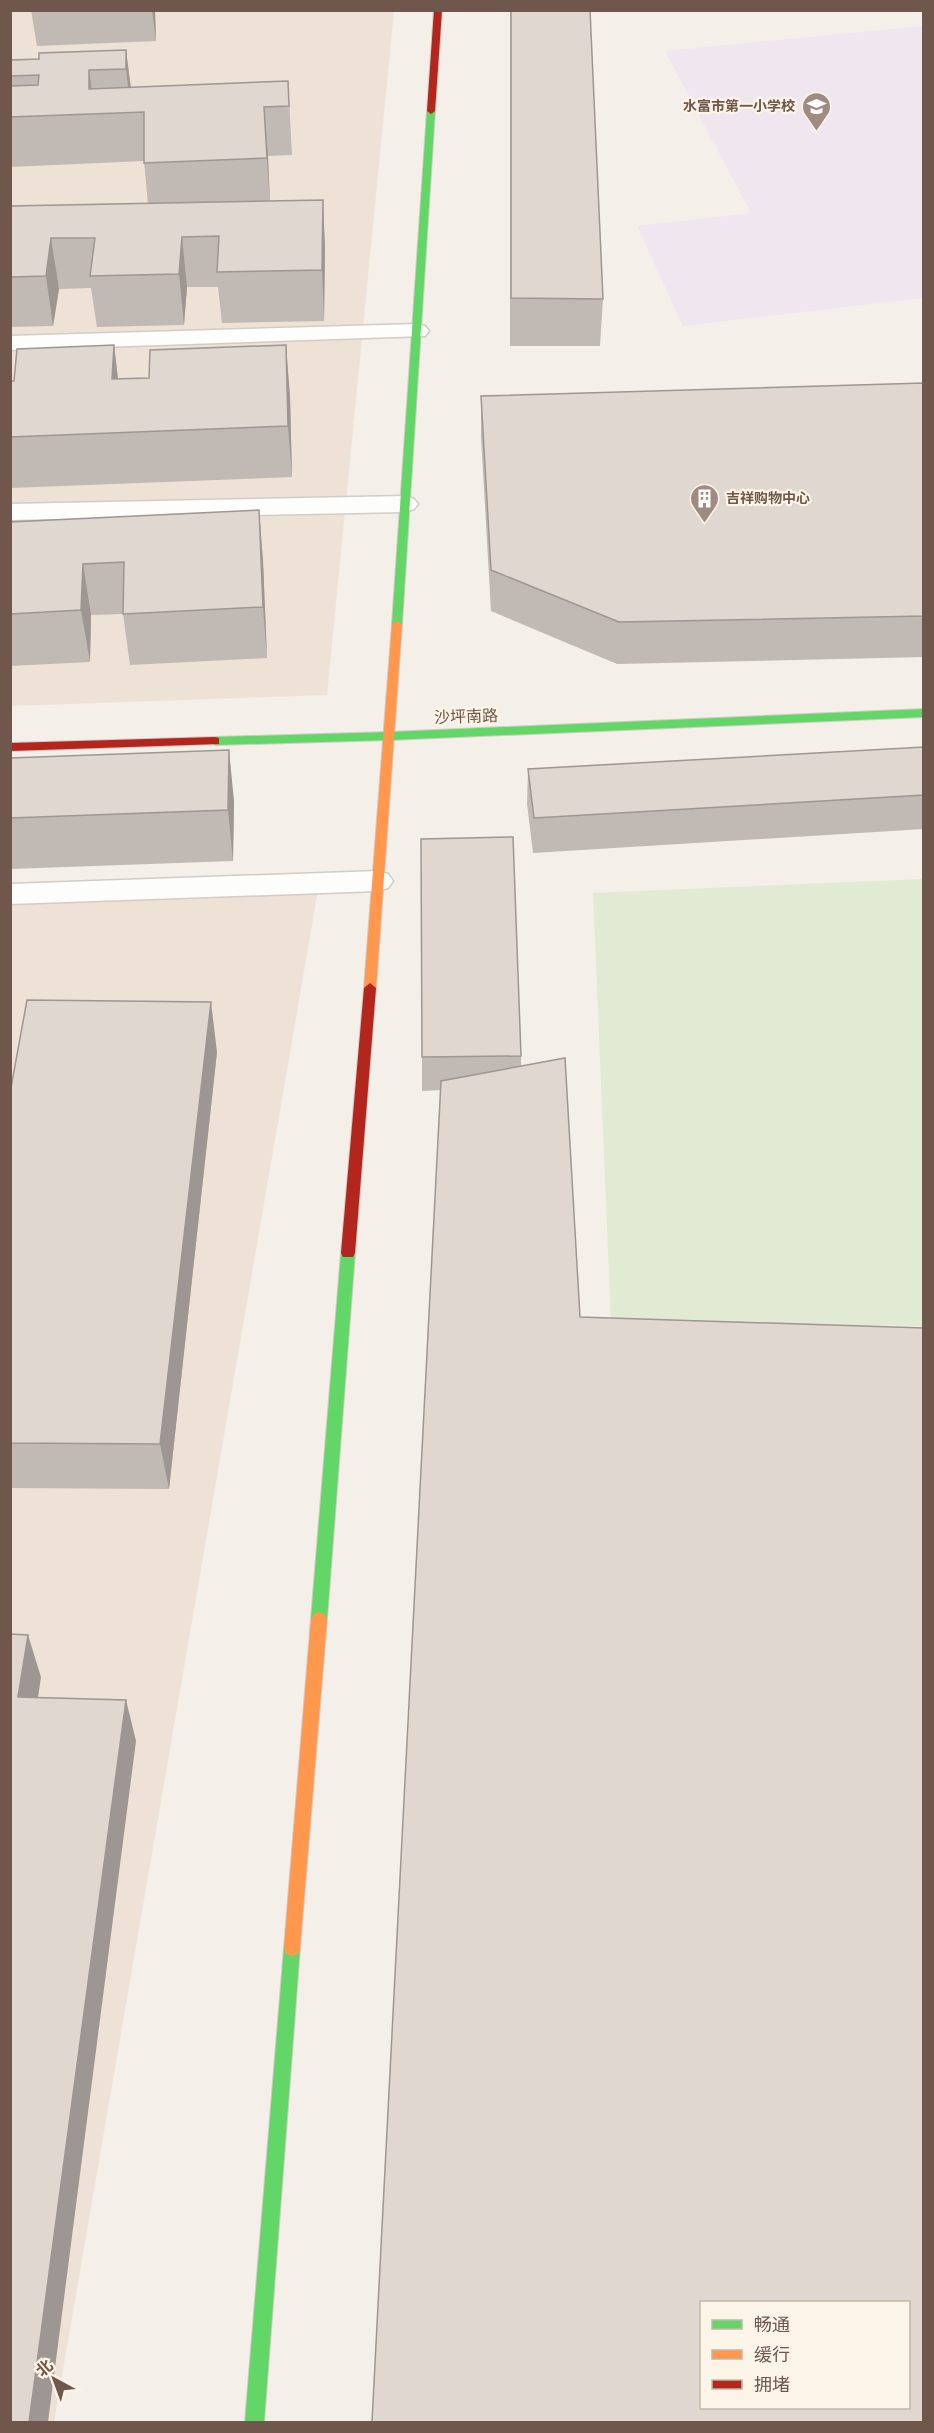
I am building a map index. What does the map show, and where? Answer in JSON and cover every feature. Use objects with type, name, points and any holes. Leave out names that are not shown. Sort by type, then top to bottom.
[{"type":"street","points":[[254,2422],[390,736],[438,10]]},
{"type":"street","points":[[10,343],[417,331]]},
{"type":"street","points":[[10,512],[405,504]]},
{"type":"street","name":"沙坪南路","points":[[10,747],[390,736],[924,713]]},
{"type":"street","points":[[10,894],[378,881]]},
{"type":"shaded area","points":[[10,11],[394,11],[327,695],[11,706]]},
{"type":"shaded area","name":"水富市第一小学校","points":[[923,26],[923,298],[683,326],[637,226],[751,213],[665,51]]},
{"type":"shaded area","points":[[318,890],[54,2422],[10,2422],[10,903]]},
{"type":"green space","points":[[923,879],[923,1326],[611,1321],[593,893]]},
{"type":"building","points":[[511,10],[590,10],[603,299],[511,298]]},
{"type":"building","points":[[126,50],[126,69],[89,70],[89,89],[288,81],[289,106],[264,107],[267,158],[144,163],[144,112],[10,117],[10,86],[38,85],[39,75],[10,76],[11,60],[39,59],[39,53]]},
{"type":"building","points":[[323,200],[322,270],[217,272],[219,236],[182,237],[179,274],[90,276],[95,238],[51,238],[46,276],[10,277],[10,206]]},
{"type":"building","points":[[114,345],[112,379],[149,378],[150,350],[286,345],[288,426],[10,437],[10,381],[14,381],[17,349]]},
{"type":"building","name":"吉祥购物中心","points":[[924,383],[924,616],[619,622],[491,570],[481,396]]},
{"type":"building","points":[[259,510],[263,607],[123,614],[124,562],[83,564],[81,610],[10,614],[10,522]]},
{"type":"building","points":[[924,747],[924,795],[534,818],[528,769]]},
{"type":"building","points":[[229,750],[228,810],[10,818],[10,758]]},
{"type":"building","points":[[513,837],[521,1056],[422,1057],[421,839]]},
{"type":"building","points":[[27,1000],[211,1002],[160,1444],[10,1443],[10,1093]]},
{"type":"building","points":[[565,1058],[580,1317],[924,1328],[924,2422],[372,2422],[441,1081]]},
{"type":"building","points":[[10,1634],[28,1635],[18,1697],[126,1700],[29,2422],[10,2422]]},
{"type":"traffic: fast","points":[[397,624],[431,111]]},
{"type":"traffic: fast","points":[[215,741],[390,736],[924,713]]},
{"type":"traffic: fast","points":[[319,1619],[348,1253]]},
{"type":"traffic: fast","points":[[254,2422],[292,1948]]},
{"type":"traffic: slow","points":[[370,988],[397,624]]},
{"type":"traffic: slow","points":[[292,1948],[319,1619]]},
{"type":"traffic: jam","points":[[431,111],[438,10]]},
{"type":"traffic: jam","points":[[10,747],[215,741]]},
{"type":"traffic: jam","points":[[348,1253],[370,988]]},
{"type":"place","name":"水富市第一小学校","points":[[816,132]]},
{"type":"place","name":"吉祥购物中心","points":[[705,524]]}]
